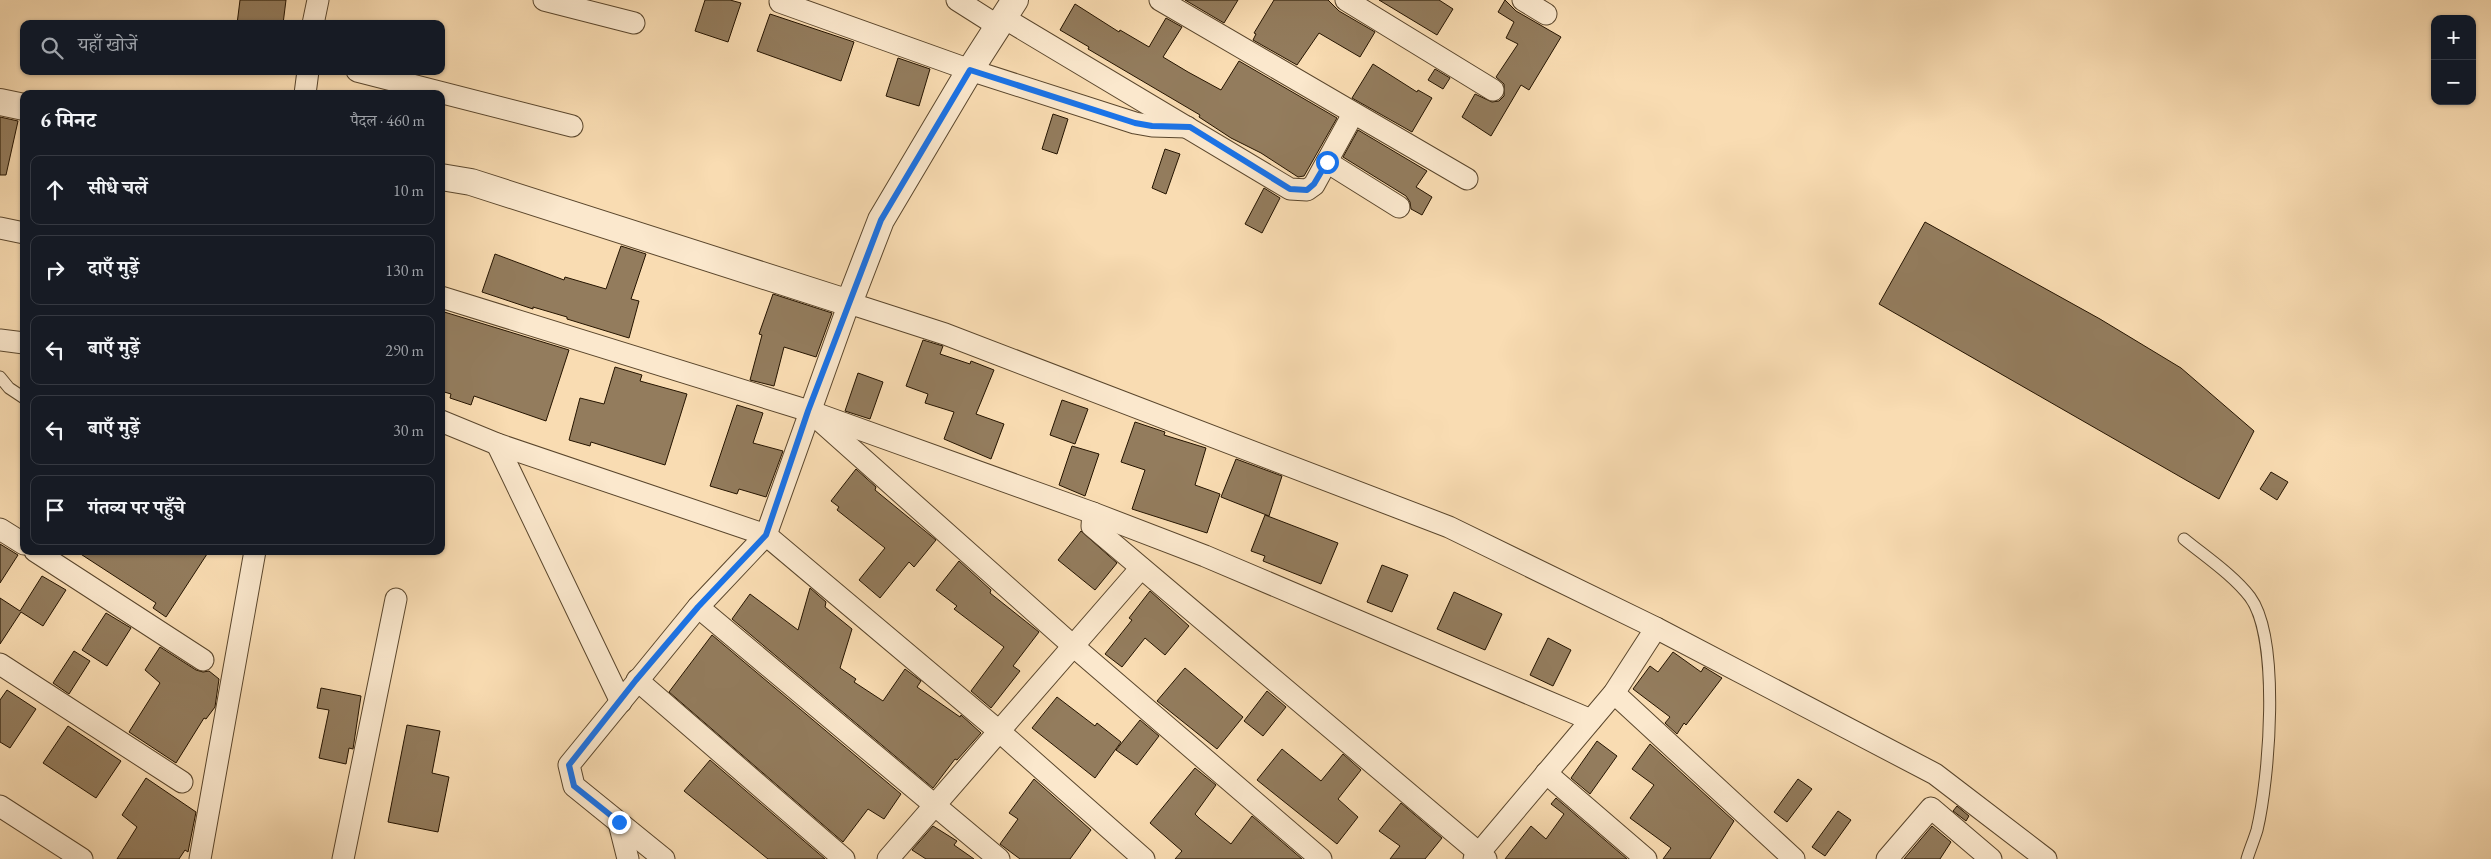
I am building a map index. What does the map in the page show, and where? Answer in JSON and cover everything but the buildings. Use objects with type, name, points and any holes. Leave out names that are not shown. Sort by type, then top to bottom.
[{"type":"street","points":[[314,20],[318,0]]},
{"type":"street","points":[[544,0],[634,23]]},
{"type":"street","points":[[957,0],[1006,15],[1290,189],[1307,190],[1314,184],[1353,114]]},
{"type":"street","points":[[1160,0],[1353,114],[1467,178]]},
{"type":"street","points":[[1523,0],[1546,14]]},
{"type":"street","points":[[779,1],[970,70],[1135,123],[1152,126],[1190,127]]},
{"type":"street","points":[[1351,1],[1493,90]]},
{"type":"street","points":[[664,859],[574,786],[569,765],[621,702],[636,680],[698,607],[766,535],[808,411],[881,220],[970,70],[1006,15]]},
{"type":"street","points":[[306,90],[307,75]]},
{"type":"street","points":[[372,75],[431,90]]},
{"type":"street","points":[[445,94],[572,126]]},
{"type":"street","points":[[0,102],[20,106]]},
{"type":"street","points":[[1327,162],[1399,207]]},
{"type":"street","points":[[445,178],[471,182],[945,334],[1449,527],[1656,628],[1935,774],[2046,859]]},
{"type":"street","points":[[0,228],[20,232]]},
{"type":"street","points":[[445,298],[808,411],[1093,513],[1205,556],[1590,720]]},
{"type":"street","points":[[0,340],[20,342]]},
{"type":"street","points":[[808,411],[1072,645],[1321,859]]},
{"type":"street","points":[[445,423],[497,444],[766,535],[1000,732],[1144,859]]},
{"type":"street","points":[[497,444],[621,702]]},
{"type":"street","points":[[1093,513],[1092,526],[1480,857],[1546,773],[1614,693],[1656,628]]},
{"type":"street","points":[[0,529],[20,542]]},
{"type":"street","points":[[41,555],[203,660]]},
{"type":"street","points":[[200,859],[254,555]]},
{"type":"street","points":[[888,859],[934,804],[1000,732],[1072,645],[1141,568]]},
{"type":"street","points":[[343,859],[396,599]]},
{"type":"street","points":[[698,607],[999,859]]},
{"type":"street","points":[[0,664],[182,782]]},
{"type":"street","points":[[636,680],[844,859]]},
{"type":"street","points":[[1614,693],[1794,859]]},
{"type":"street","points":[[1546,773],[1646,859]]},
{"type":"street","points":[[0,806],[82,859]]},
{"type":"street","points":[[1887,859],[1931,808],[1991,859]]},
{"type":"street","points":[[619,822],[628,859]]},
{"type":"lane","points":[[0,377],[9,388],[20,395]]},
{"type":"lane","points":[[2184,540],[2223,571],[2250,597],[2261,618],[2268,667],[2265,780],[2256,830],[2247,859]]},
{"type":"route","points":[[619,822],[574,786],[569,765],[621,702],[636,680],[698,607],[766,535],[808,411],[881,220],[970,70],[1135,123],[1152,126],[1190,127],[1290,189],[1307,190],[1314,184],[1327,162]]}]
